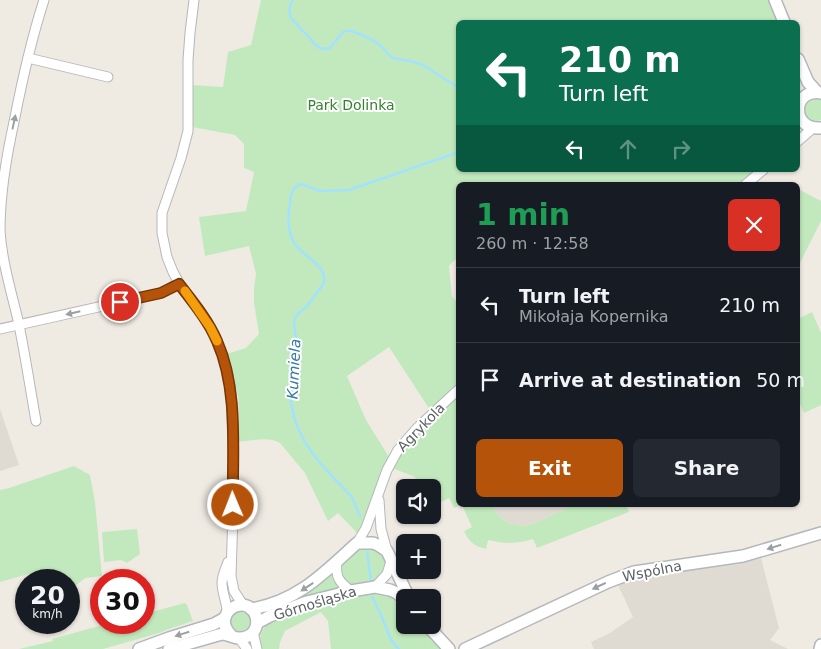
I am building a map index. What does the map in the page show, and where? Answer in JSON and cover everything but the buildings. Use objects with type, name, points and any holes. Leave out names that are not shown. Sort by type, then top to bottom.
[{"type":"street","points":[[36,421],[19,325],[5,262],[0,231],[0,198],[4,167],[28,58],[44,0]]},
{"type":"street","points":[[194,0],[188,60],[188,131],[162,213],[161,225],[167,258],[173,272],[179,284],[210,327],[222,354],[230,384],[233,505],[231,582],[237,597],[256,616],[257,649]]},
{"type":"street","points":[[775,0],[783,20]]},
{"type":"street","points":[[28,58],[108,77]]},
{"type":"street","points":[[800,64],[808,82],[819,92]]},
{"type":"street","points":[[800,80],[803,98]]},
{"type":"street","points":[[800,104],[808,94],[819,92]]},
{"type":"street","points":[[800,122],[817,128]]},
{"type":"street","points":[[800,140],[817,128]]},
{"type":"street","points":[[749,182],[761,172]]},
{"type":"street","points":[[0,329],[161,293],[179,284]]},
{"type":"street","name":"Agrykola","points":[[357,543],[366,528],[390,462],[417,428],[456,392]]},
{"type":"street","name":"Agrykola","points":[[378,496],[381,529],[389,556]]},
{"type":"street","name":"Wspólna","points":[[465,649],[629,573],[743,556],[821,533]]},
{"type":"street","points":[[357,543],[373,543],[378,545],[389,556],[405,589]]},
{"type":"street","name":"Górnośląska","points":[[247,607],[264,606],[294,595],[316,581],[357,543]]},
{"type":"street","points":[[231,555],[224,572],[222,584],[226,602],[225,625],[227,631],[248,649]]},
{"type":"street","points":[[374,587],[387,574],[389,556]]},
{"type":"street","points":[[337,562],[338,578],[351,591]]},
{"type":"street","points":[[374,587],[396,593]]},
{"type":"street","name":"Górnośląska","points":[[255,627],[270,616],[307,602],[374,587]]},
{"type":"street","points":[[139,649],[214,624],[233,607],[247,607]]},
{"type":"street","points":[[169,649],[218,634],[247,637],[255,627]]},
{"type":"street","points":[[435,634],[449,649]]},
{"type":"street","points":[[820,649],[821,645]]},
{"type":"shaded area","points":[[0,409],[19,465],[0,471]]},
{"type":"shaded area","points":[[493,507],[570,507],[535,523],[523,526],[508,523],[498,515]]},
{"type":"shaded area","points":[[761,558],[779,628],[770,640],[788,649],[594,649],[591,642],[610,633],[633,617],[618,585],[645,576],[739,564]]},
{"type":"green space","name":"Park Dolinka","points":[[261,0],[771,0],[779,20],[456,20],[456,172],[755,172],[743,182],[456,182],[456,259],[449,266],[452,296],[456,301],[456,386],[430,410],[389,347],[347,376],[366,420],[389,457],[380,476],[359,535],[338,513],[328,521],[305,473],[280,443],[264,439],[236,442],[239,414],[238,396],[226,354],[246,348],[259,334],[254,303],[256,274],[249,246],[205,256],[199,217],[246,211],[254,172],[244,168],[244,144],[235,135],[192,127],[192,85],[223,87],[228,52],[251,45]]},
{"type":"green space","points":[[812,100],[821,100],[821,120],[815,121],[808,118],[805,110]]},
{"type":"green space","points":[[800,190],[821,201],[821,221],[800,263]]},
{"type":"green space","points":[[812,312],[821,333],[821,405],[804,413],[800,404],[800,318]]},
{"type":"green space","points":[[456,398],[456,507],[454,508],[449,498],[441,502],[441,479],[416,479],[392,468],[410,441]]},
{"type":"green space","points":[[74,466],[90,475],[95,502],[101,569],[90,569],[90,577],[85,578],[80,582],[80,569],[15,569],[15,578],[0,582],[0,490]]},
{"type":"green space","points":[[463,507],[493,507],[498,515],[508,523],[523,526],[535,523],[570,507],[627,507],[629,512],[537,548],[533,539],[511,543],[488,540],[486,549],[472,543],[466,535],[464,531],[472,527]]},
{"type":"green space","points":[[137,529],[140,554],[127,563],[121,560],[104,562],[102,532]]},
{"type":"green space","points":[[369,547],[382,552],[385,568],[382,574],[377,581],[352,586],[345,583],[340,571],[345,562],[355,552]]},
{"type":"green space","points":[[332,571],[342,588],[281,608]]},
{"type":"green space","points":[[376,591],[396,598],[396,634],[430,634],[443,649],[331,649],[328,621],[321,612],[285,631],[279,649],[261,649],[261,635],[268,623],[319,603]]},
{"type":"green space","points":[[185,603],[193,621],[159,633],[103,649],[19,649],[53,641],[52,639],[70,634],[80,634],[80,631],[90,629],[90,634],[155,634],[155,611]]},
{"type":"green space","points":[[241,610],[251,617],[252,621],[245,631],[241,632],[231,625],[230,621],[237,611]]},
{"type":"waterway","name":"Kumiela","points":[[293,0],[289,9],[291,18],[320,48],[330,48],[342,33],[352,31],[373,40],[392,58],[423,65],[456,86]]},
{"type":"waterway","name":"Kumiela","points":[[360,516],[351,496],[327,471],[307,445],[299,432],[294,417],[291,400],[291,382],[298,352],[294,326],[295,318],[324,283],[324,277],[318,266],[297,246],[291,236],[288,218],[292,194],[294,189],[301,184],[320,191],[349,190],[456,153]]},
{"type":"waterway","name":"Kumiela","points":[[367,552],[371,581]]},
{"type":"waterway","name":"Kumiela","points":[[372,597],[391,639],[399,649]]},
{"type":"slow traffic","points":[[185,291],[202,314],[217,341]]},
{"type":"route","points":[[120,302],[161,293],[179,284],[210,327],[222,354],[230,384],[233,505]]}]
